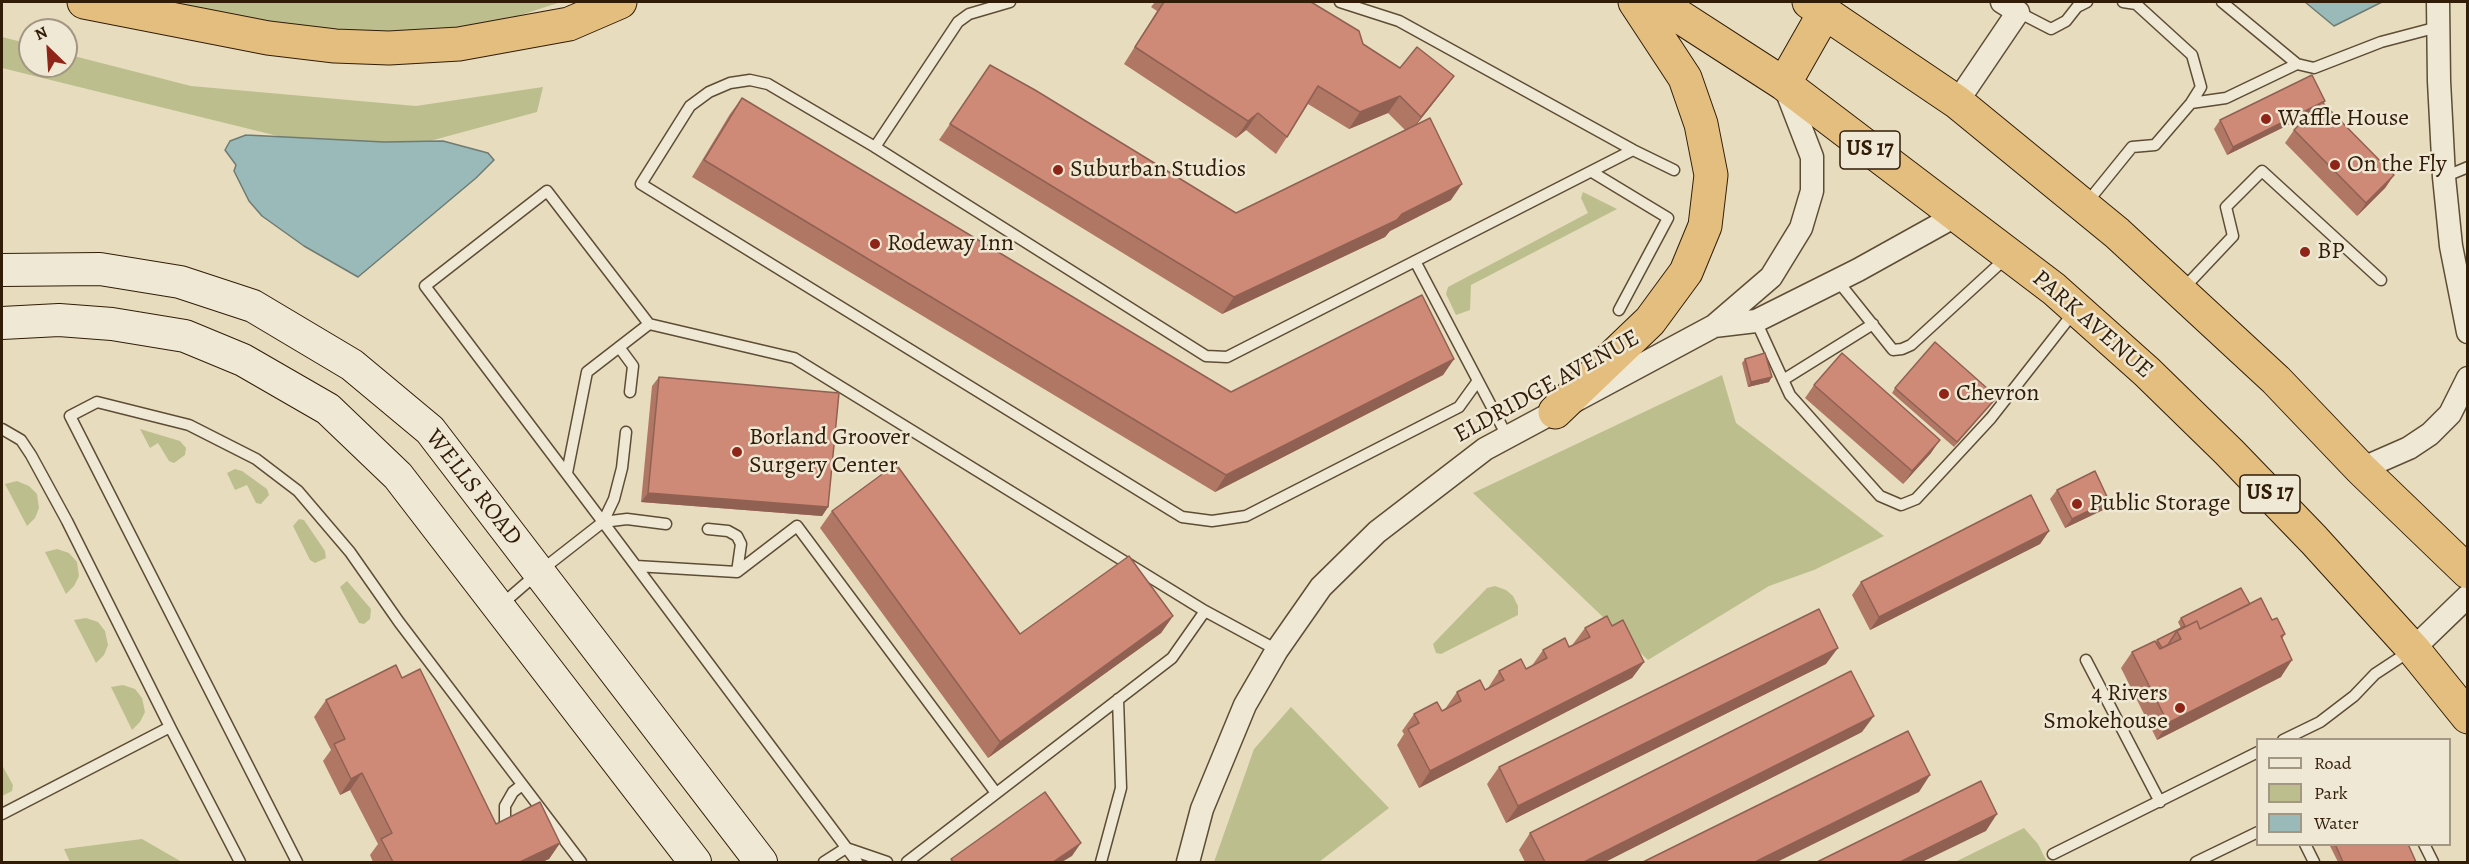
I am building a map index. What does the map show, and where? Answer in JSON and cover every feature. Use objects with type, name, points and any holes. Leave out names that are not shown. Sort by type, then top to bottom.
[{"type":"highway","points":[[84,2],[268,38],[335,46],[389,48],[459,44],[569,24],[621,2]]},
{"type":"highway","points":[[569,24],[605,2]]},
{"type":"highway","points":[[1554,412],[1650,321],[1686,272],[1705,226],[1711,175],[1701,124],[1685,78],[1635,2]]},
{"type":"highway","name":"PARK AVENUE","points":[[1657,2],[1784,84],[2010,254],[2076,309],[2147,372],[2314,540],[2413,649],[2468,717]]},
{"type":"highway","points":[[1784,84],[1817,7],[1957,102],[2084,206],[2181,291],[2276,380],[2361,468],[2468,572]]},
{"type":"main road","name":"WELLS ROAD","points":[[2,270],[100,269],[180,282],[253,306],[351,365],[430,430],[761,862]]},
{"type":"main road","points":[[2,323],[59,320],[112,324],[185,336],[243,360],[328,409],[398,476],[694,862]]},
{"type":"street","points":[[2439,2],[2444,177],[2451,246],[2468,332]]},
{"type":"street","points":[[1957,102],[2010,7]]},
{"type":"street","name":"ELDRIDGE AVENUE","points":[[1188,862],[1202,809],[1245,705],[1277,650],[1321,587],[1377,532],[1485,448],[1714,326],[1771,277],[1801,228],[1812,191],[1812,156],[1784,84]]},
{"type":"street","name":"ELDRIDGE AVENUE","points":[[1714,326],[1756,321],[1957,215]]},
{"type":"street","points":[[2361,468],[2409,448],[2430,434],[2450,414],[2468,378]]},
{"type":"street","points":[[2413,649],[2468,596]]},
{"type":"lane","points":[[875,147],[958,22],[969,14],[1010,2]]},
{"type":"lane","points":[[1340,2],[1399,21],[1633,150],[1674,170]]},
{"type":"lane","points":[[2010,7],[2051,29],[2066,21],[2077,7],[2087,2]]},
{"type":"lane","points":[[2084,206],[2132,147],[2155,145],[2191,103],[2201,87],[2192,56],[2136,4],[2123,2]]},
{"type":"lane","points":[[2222,2],[2297,64],[2314,68],[2380,42],[2438,27]]},
{"type":"lane","points":[[2191,103],[2226,98],[2297,64]]},
{"type":"lane","points":[[1477,382],[1459,407],[1246,516],[1212,520],[1182,517],[641,184],[690,106],[709,92],[730,83],[750,80],[768,84],[875,147],[1206,356],[1227,357],[1633,150]]},
{"type":"lane","points":[[2444,177],[2468,167]]},
{"type":"lane","points":[[2181,291],[2233,236],[2226,207],[2262,171],[2381,280]]},
{"type":"lane","points":[[1592,172],[1668,218],[1619,310]]},
{"type":"lane","points":[[857,862],[425,286],[547,191],[649,324],[794,358],[1206,611],[1277,650]]},
{"type":"lane","points":[[1836,280],[1893,350],[1911,345],[2010,254]]},
{"type":"lane","points":[[1415,261],[1507,436]]},
{"type":"lane","points":[[1756,321],[1790,395],[1880,496],[1901,505],[1916,499],[1991,418],[2076,309]]},
{"type":"lane","points":[[567,473],[586,372],[649,324]]},
{"type":"lane","points":[[1783,380],[1873,324]]},
{"type":"lane","points":[[619,347],[633,366],[630,392]]},
{"type":"lane","points":[[297,862],[70,416],[98,402],[189,425],[256,459],[298,491],[350,552],[399,622],[581,862]]},
{"type":"lane","points":[[2,429],[21,440],[31,455],[67,521],[240,862]]},
{"type":"lane","points":[[499,606],[603,522],[614,499],[622,468],[626,432]]},
{"type":"lane","points":[[603,522],[627,519],[666,524]]},
{"type":"lane","points":[[636,566],[737,572],[797,526],[996,793]]},
{"type":"lane","points":[[708,530],[728,531],[737,536],[741,544],[737,572]]},
{"type":"lane","points":[[907,862],[1172,658],[1206,611]]},
{"type":"lane","points":[[2287,738],[2320,722],[2354,696],[2375,674],[2413,649]]},
{"type":"lane","points":[[2086,660],[2160,802]]},
{"type":"lane","points":[[1101,862],[1122,788],[1118,699]]},
{"type":"lane","points":[[2,814],[170,727]]},
{"type":"lane","points":[[2053,854],[2256,753]]},
{"type":"lane","points":[[505,831],[505,806],[513,792],[522,785]]},
{"type":"lane","points":[[2196,862],[2256,833]]},
{"type":"lane","points":[[2306,846],[2314,862]]},
{"type":"lane","points":[[2425,846],[2433,862]]},
{"type":"lane","points":[[824,862],[846,848]]},
{"type":"lane","points":[[846,848],[887,862]]},
{"type":"green space","points":[[125,2],[561,2],[496,23],[443,33],[351,38]]},
{"type":"green space","points":[[2,37],[18,41],[18,72],[2,68]]},
{"type":"green space","points":[[78,57],[191,86],[416,106],[543,87],[537,112],[367,158],[43,78],[78,78]]},
{"type":"green space","points":[[1583,192],[1617,209],[1471,285],[1470,310],[1456,315],[1446,294],[1448,287],[1588,213],[1581,198]]},
{"type":"green space","points":[[1722,375],[1736,423],[1884,536],[1814,570],[1769,586],[1648,660],[1473,493]]},
{"type":"green space","points":[[140,429],[180,441],[186,448],[185,455],[174,463],[169,461],[158,443],[150,448]]},
{"type":"green space","points":[[235,469],[242,471],[267,489],[269,495],[261,504],[256,503],[247,485],[235,490],[227,473]]},
{"type":"green space","points":[[17,481],[29,486],[37,494],[39,508],[35,518],[27,526],[5,484]]},
{"type":"green space","points":[[299,519],[304,520],[325,551],[326,558],[315,563],[310,560],[293,526]]},
{"type":"green space","points":[[57,549],[69,553],[77,562],[79,576],[74,586],[66,594],[45,552]]},
{"type":"green space","points":[[347,581],[371,609],[370,619],[364,624],[359,623],[340,587]]},
{"type":"green space","points":[[1495,586],[1506,590],[1513,596],[1518,606],[1518,615],[1441,654],[1436,653],[1433,644],[1487,588]]},
{"type":"green space","points":[[86,618],[98,622],[105,631],[108,645],[104,655],[96,663],[74,620]]},
{"type":"green space","points":[[123,685],[135,689],[142,698],[145,712],[140,722],[132,730],[111,687]]},
{"type":"green space","points":[[1291,707],[1389,808],[1319,862],[1214,862],[1254,749]]},
{"type":"green space","points":[[2,765],[13,785],[12,791],[2,796]]},
{"type":"green space","points":[[2024,828],[2038,844],[2047,862],[1955,862]]},
{"type":"green space","points":[[142,839],[182,862],[70,862],[64,849]]},
{"type":"water","points":[[2305,2],[2382,2],[2334,26]]},
{"type":"water","points":[[246,135],[384,142],[443,141],[488,153],[494,160],[476,178],[358,277],[304,246],[262,216],[249,201],[234,171],[236,165],[225,150],[230,141]]},
{"type":"building","points":[[1164,2],[1311,2],[1359,31],[1363,44],[1400,68],[1417,47],[1454,76],[1421,117],[1400,96],[1360,112],[1318,86],[1287,137],[1258,113],[1248,121],[1135,47]]},
{"type":"building","name":"Suburban Studios","points":[[990,65],[1236,213],[1430,118],[1462,184],[1402,214],[1397,220],[1234,297],[950,124]]},
{"type":"building","name":"Waffle House","points":[[2312,75],[2325,101],[2233,147],[2220,120]]},
{"type":"building","name":"Rodeway Inn","points":[[742,98],[1231,392],[1422,295],[1454,359],[1226,475],[704,160]]},
{"type":"building","points":[[2322,102],[2394,175],[2366,203],[2294,130]]},
{"type":"building","points":[[1935,342],[1997,397],[1957,442],[1895,388]]},
{"type":"building","points":[[1765,353],[1772,377],[1751,382],[1745,359]]},
{"type":"building","points":[[1842,353],[1940,440],[1912,471],[1814,385]]},
{"type":"building","name":"Borland Groover Surgery Center","points":[[659,377],[839,393],[828,507],[648,493]]},
{"type":"building","points":[[896,464],[1020,634],[1129,556],[1173,616],[1000,742],[832,511]]},
{"type":"building","name":"Public Storage","points":[[2095,471],[2109,501],[2072,519],[2057,490]]},
{"type":"building","points":[[2031,495],[2049,531],[1879,617],[1861,582]]},
{"type":"building","points":[[2241,588],[2250,604],[2200,629],[2197,621],[2177,631],[2169,644],[2162,648],[2157,640],[2185,626],[2181,618]]},
{"type":"building","name":"4 Rivers Smokehouse","points":[[2261,598],[2272,620],[2277,618],[2285,634],[2281,636],[2292,660],[2168,723],[2132,652],[2155,641],[2160,649],[2181,639],[2177,631],[2197,621],[2200,629]]},
{"type":"building","points":[[1819,609],[1838,648],[1518,806],[1499,767]]},
{"type":"building","points":[[1607,616],[1612,626],[1623,620],[1644,662],[1430,771],[1408,729],[1419,723],[1414,714],[1437,702],[1442,711],[1461,701],[1457,692],[1480,680],[1485,690],[1504,680],[1499,671],[1521,659],[1526,669],[1547,658],[1543,650],[1565,638],[1569,647],[1590,637],[1585,628]]},
{"type":"building","points":[[396,665],[402,678],[420,669],[496,824],[540,802],[560,843],[520,862],[393,862],[381,839],[392,833],[362,773],[351,779],[334,744],[345,739],[326,700]]},
{"type":"building","points":[[1851,671],[1874,716],[1584,862],[1545,862],[1530,833]]},
{"type":"building","points":[[1908,731],[1930,775],[1755,862],[1643,862]]},
{"type":"building","points":[[1981,781],[1997,814],[1900,862],[1817,862]]},
{"type":"building","points":[[1045,792],[1081,843],[1053,862],[953,862],[951,859]]},
{"type":"building","points":[[2336,846],[2409,846],[2416,862],[2343,862]]},
{"type":"place","name":"Waffle House","points":[[2266,119]]},
{"type":"place","name":"On the Fly","points":[[2335,165]]},
{"type":"place","name":"Suburban Studios","points":[[1058,170]]},
{"type":"place","name":"Rodeway Inn","points":[[875,244]]},
{"type":"place","name":"BP","points":[[2305,252]]},
{"type":"place","name":"Chevron","points":[[1944,394]]},
{"type":"place","name":"Borland Groover Surgery Center","points":[[737,452]]},
{"type":"place","name":"Public Storage","points":[[2077,504]]},
{"type":"place","name":"4 Rivers Smokehouse","points":[[2180,708]]}]
